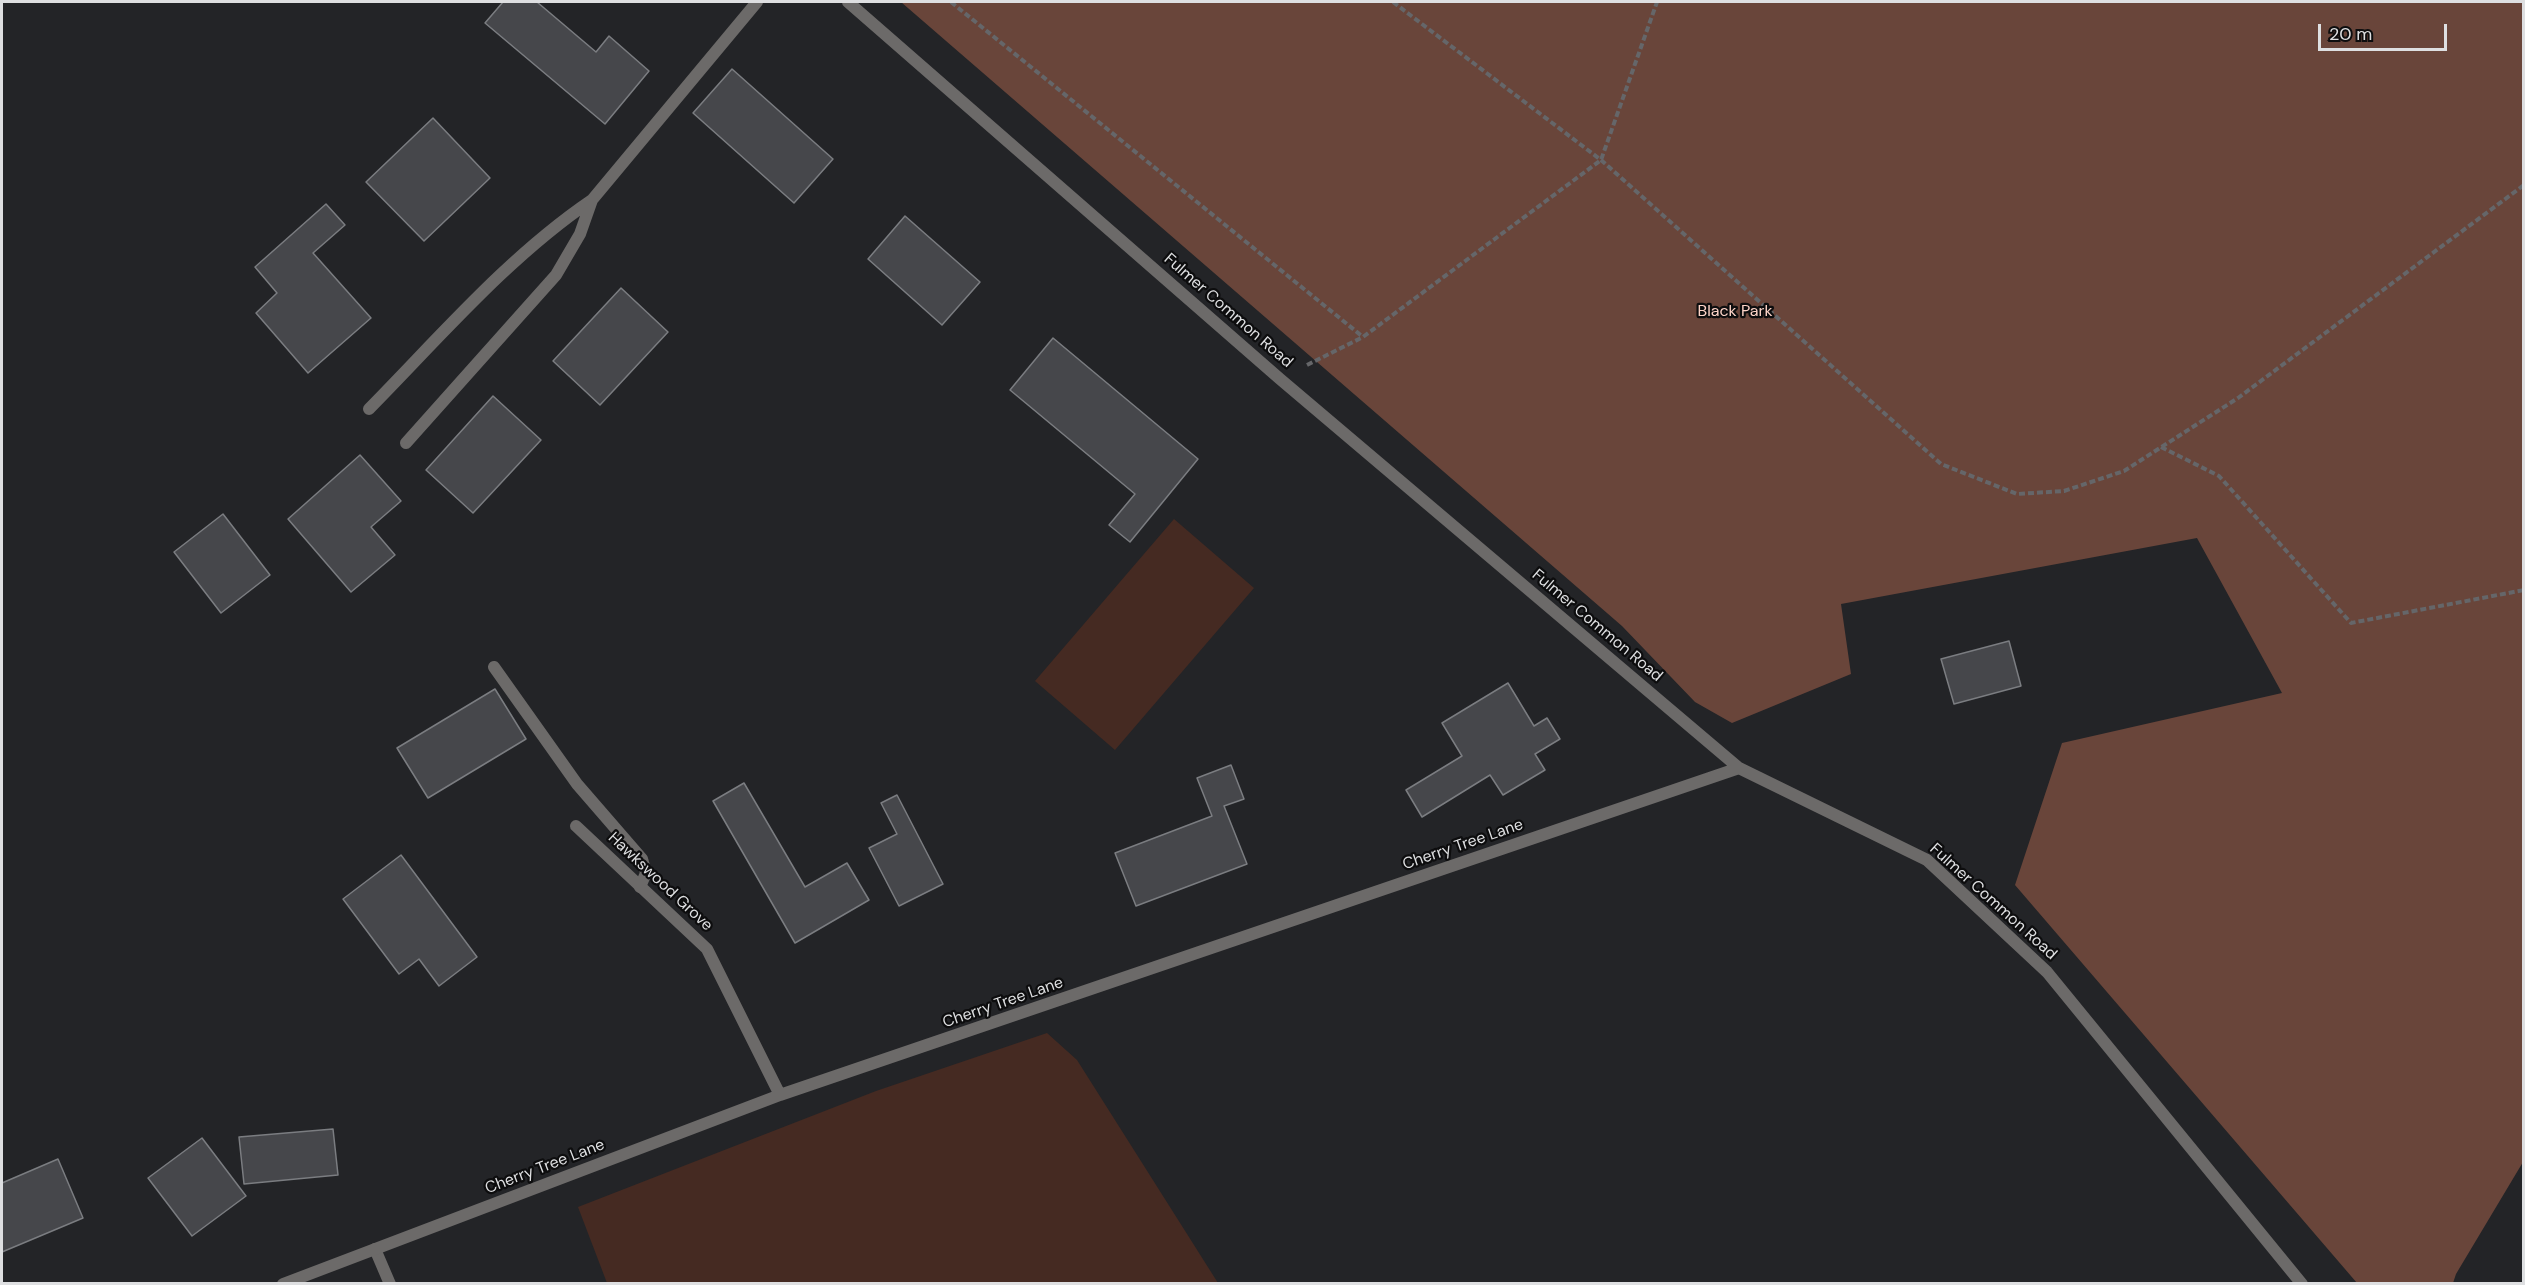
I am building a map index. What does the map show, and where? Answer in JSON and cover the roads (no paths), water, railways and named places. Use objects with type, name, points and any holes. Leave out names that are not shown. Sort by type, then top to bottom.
[{"type":"street","points":[[369,409],[523,253],[558,222],[592,200],[758,2]]},
{"type":"street","name":"Fulmer Common Road","points":[[848,2],[1280,379],[1739,768],[1927,860],[2047,972],[2302,1284]]},
{"type":"street","points":[[406,443],[556,275],[580,234],[592,200]]},
{"type":"street","points":[[494,667],[577,784],[642,860],[646,873],[640,886]]},
{"type":"street","name":"Cherry Tree Lane","points":[[284,1284],[780,1095],[1739,768]]},
{"type":"street","name":"Hawkswood Grove","points":[[576,826],[707,949],[780,1095]]},
{"type":"street","points":[[375,1249],[390,1284]]},
{"type":"park label","name":"Black Park","points":[[1735,312]]}]
